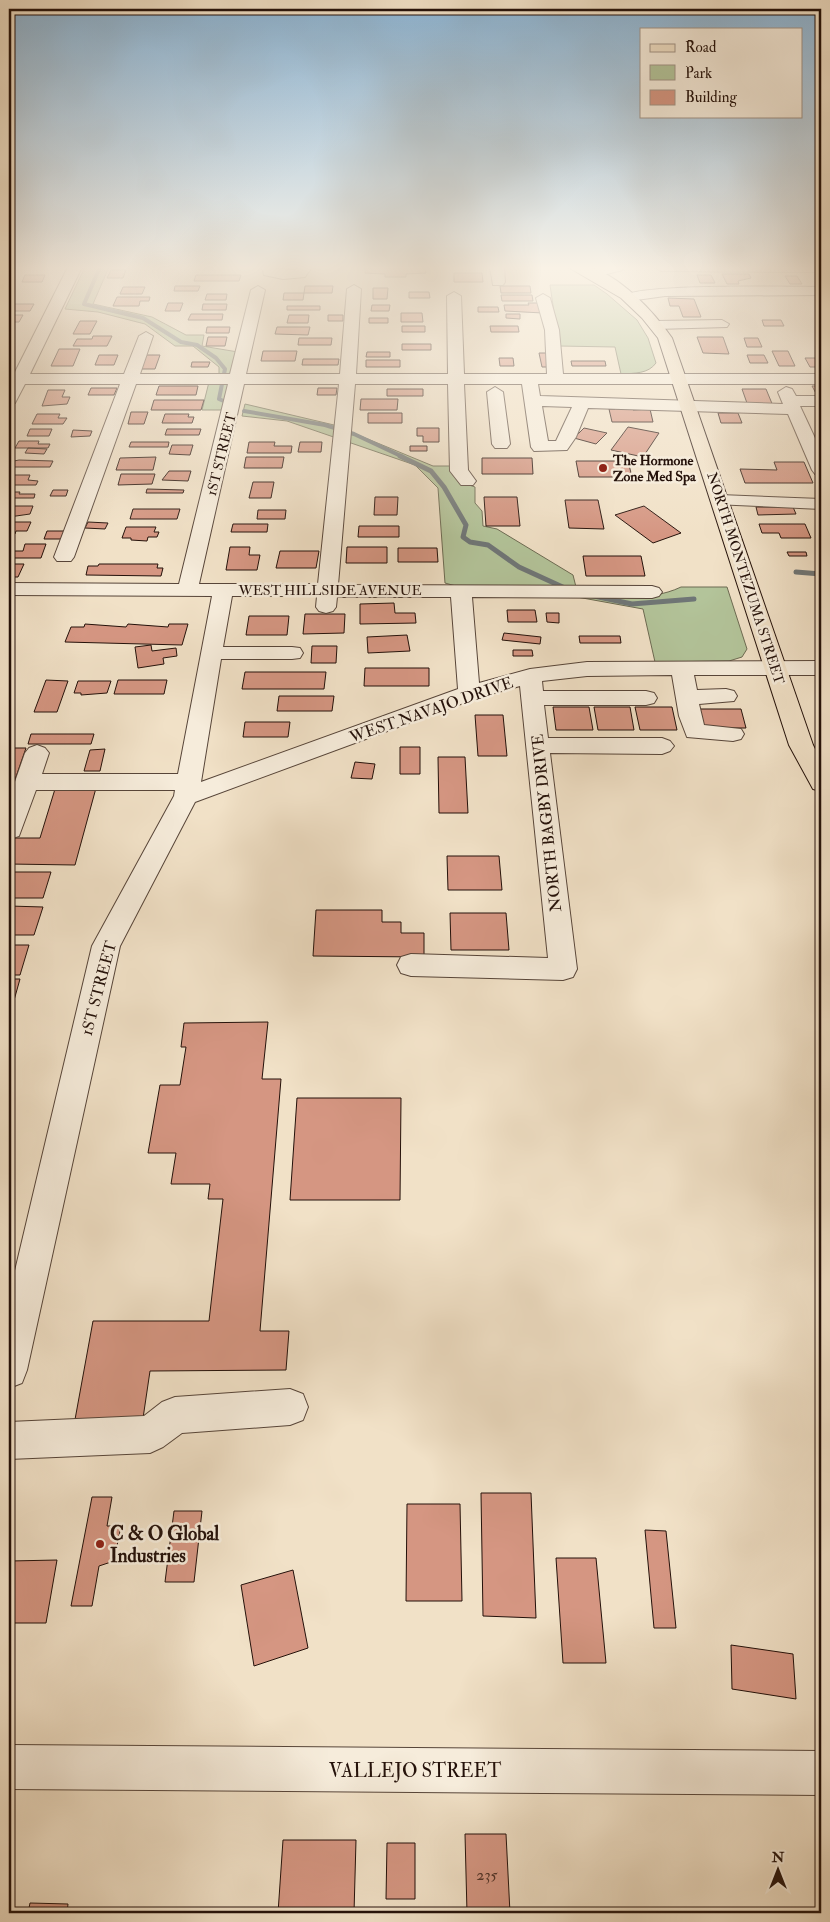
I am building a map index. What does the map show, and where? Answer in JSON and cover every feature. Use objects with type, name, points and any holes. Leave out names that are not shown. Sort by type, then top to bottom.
[{"type":"main road","name":"NORTH MONTEZUMA STREET","points":[[672,357],[801,745],[821,783]]},
{"type":"street","points":[[9,400],[14,379],[26,357]]},
{"type":"street","points":[[64,557],[139,357]]},
{"type":"street","name":"1ST STREET","points":[[188,589],[242,357]]},
{"type":"street","points":[[328,598],[349,357]]},
{"type":"street","points":[[456,357],[459,471],[468,482]]},
{"type":"street","points":[[554,357],[555,379]]},
{"type":"street","points":[[14,379],[237,378],[457,380],[582,403],[689,407],[792,405],[821,401]]},
{"type":"street","points":[[532,395],[555,379],[821,379]]},
{"type":"street","points":[[780,379],[821,470]]},
{"type":"street","points":[[501,444],[496,399],[532,395],[635,390],[645,396],[650,405]]},
{"type":"street","points":[[532,395],[540,447],[561,446],[568,437],[582,403]]},
{"type":"street","points":[[720,500],[821,504]]},
{"type":"street","name":"WEST HILLSIDE AVENUE","points":[[9,589],[223,589],[269,597],[328,598],[461,590],[652,592]]},
{"type":"street","name":"1ST STREET","points":[[9,1370],[106,946],[187,789],[223,589]]},
{"type":"street","points":[[461,590],[469,693]]},
{"type":"street","points":[[212,653],[292,653]]},
{"type":"street","name":"WEST NAVAJO DRIVE","points":[[27,782],[187,789],[469,693],[531,687],[587,669],[821,668]]},
{"type":"street","points":[[682,669],[687,696],[687,708],[695,732],[733,734]]},
{"type":"street","points":[[531,687],[646,698]]},
{"type":"street","name":"NORTH BAGBY DRIVE","points":[[411,965],[563,969],[531,687]]},
{"type":"street","points":[[687,696],[726,696]]},
{"type":"street","points":[[537,745],[662,746]]},
{"type":"street","points":[[10,830],[38,753]]},
{"type":"street","points":[[9,1441],[150,1434],[175,1415],[290,1407]]},
{"type":"street","name":"VALLEJO STREET","points":[[9,1767],[821,1773]]},
{"type":"green space","points":[[206,357],[238,357],[236,374],[219,374],[219,367]]},
{"type":"green space","points":[[617,357],[654,357],[656,363],[653,367],[636,373],[621,374]]},
{"type":"green space","points":[[209,382],[234,382],[226,410],[202,410]]},
{"type":"green space","points":[[245,404],[334,425],[433,466],[452,466],[460,482],[475,487],[475,503],[482,511],[483,526],[497,529],[573,575],[576,587],[463,588],[445,583],[438,488],[415,465],[287,421],[242,416]]},
{"type":"green space","points":[[681,587],[727,587],[747,649],[742,657],[729,661],[655,662],[643,609],[566,595],[640,597],[668,592]]},
{"type":"building","points":[[55,357],[77,357],[73,366],[51,366]]},
{"type":"building","points":[[98,357],[117,357],[114,365],[95,365]]},
{"type":"building","points":[[144,357],[159,357],[155,369],[140,369]]},
{"type":"building","points":[[262,357],[296,357],[295,361],[261,361]]},
{"type":"building","points":[[540,357],[547,357],[549,367],[542,367]]},
{"type":"building","points":[[748,357],[765,357],[768,363],[750,363]]},
{"type":"building","points":[[775,357],[791,357],[795,366],[779,366]]},
{"type":"building","points":[[499,358],[513,358],[514,366],[500,366]]},
{"type":"building","points":[[805,358],[821,358],[821,367],[810,367]]},
{"type":"building","points":[[303,359],[339,359],[338,365],[302,365]]},
{"type":"building","points":[[366,360],[400,360],[400,367],[366,367]]},
{"type":"building","points":[[571,361],[605,361],[606,366],[572,366]]},
{"type":"building","points":[[192,362],[210,362],[208,367],[191,367]]},
{"type":"building","points":[[159,386],[198,386],[196,395],[156,395]]},
{"type":"building","points":[[812,386],[821,386],[821,399],[819,399]]},
{"type":"building","points":[[91,388],[117,388],[114,395],[88,395]]},
{"type":"building","points":[[318,388],[337,388],[336,395],[317,395]]},
{"type":"building","points":[[387,389],[423,389],[423,396],[387,396]]},
{"type":"building","points":[[742,389],[766,389],[773,406],[748,406]]},
{"type":"building","points":[[48,390],[65,390],[62,397],[70,397],[67,404],[42,406]]},
{"type":"building","points":[[361,399],[398,399],[397,410],[360,410]]},
{"type":"building","points":[[154,400],[204,400],[201,410],[151,410]]},
{"type":"building","points":[[614,406],[632,406],[633,410],[650,409],[653,422],[612,422],[609,409],[615,409]]},
{"type":"building","points":[[131,412],[148,412],[144,424],[128,424]]},
{"type":"building","points":[[368,413],[402,413],[402,423],[368,423]]},
{"type":"building","points":[[718,413],[738,413],[742,423],[721,423]]},
{"type":"building","points":[[37,414],[60,414],[58,418],[67,418],[63,424],[32,424]]},
{"type":"building","points":[[165,414],[189,414],[188,417],[194,417],[192,423],[162,423]]},
{"type":"building","points":[[628,427],[659,433],[643,457],[611,450]]},
{"type":"building","points":[[417,428],[439,428],[439,442],[423,442],[423,436],[417,436]]},
{"type":"building","points":[[584,428],[607,433],[596,444],[574,438]]},
{"type":"building","points":[[30,429],[52,429],[49,436],[27,436]]},
{"type":"building","points":[[167,429],[201,429],[199,435],[165,435]]},
{"type":"building","points":[[73,430],[92,431],[90,436],[71,437]]},
{"type":"building","points":[[19,441],[39,441],[38,444],[50,444],[48,448],[15,448]]},
{"type":"building","points":[[131,442],[169,442],[168,447],[129,447]]},
{"type":"building","points":[[249,442],[275,442],[274,446],[292,446],[291,453],[247,453]]},
{"type":"building","points":[[300,442],[322,442],[321,452],[298,452]]},
{"type":"building","points":[[172,445],[193,445],[190,455],[169,454]]},
{"type":"building","points":[[410,446],[427,446],[427,451],[410,451]]},
{"type":"building","points":[[28,448],[47,449],[44,454],[25,453]]},
{"type":"building","points":[[156,457],[153,470],[116,470],[120,458]]},
{"type":"building","points":[[246,457],[284,457],[282,468],[244,468]]},
{"type":"building","points":[[482,458],[532,458],[533,474],[482,474]]},
{"type":"building","points":[[19,460],[53,461],[50,467],[9,467],[9,462]]},
{"type":"building","points":[[576,461],[628,461],[632,477],[579,477]]},
{"type":"building","points":[[774,462],[804,462],[813,483],[745,483],[740,469],[777,470]]},
{"type":"building","points":[[169,471],[191,471],[188,481],[162,480]]},
{"type":"building","points":[[121,474],[155,474],[152,484],[118,485]]},
{"type":"building","points":[[9,475],[30,475],[28,480],[38,481],[36,485],[9,485]]},
{"type":"building","points":[[253,482],[274,482],[271,498],[249,498]]},
{"type":"building","points":[[147,489],[184,490],[183,493],[146,493]]},
{"type":"building","points":[[53,490],[68,490],[66,496],[50,496]]},
{"type":"building","points":[[9,492],[35,494],[34,498],[9,498]]},
{"type":"building","points":[[375,497],[398,497],[397,515],[374,515]]},
{"type":"building","points":[[484,497],[517,497],[520,526],[486,526]]},
{"type":"building","points":[[565,500],[598,500],[604,529],[569,528]]},
{"type":"building","points":[[9,506],[33,506],[30,514],[9,517]]},
{"type":"building","points":[[644,506],[681,533],[653,543],[615,515]]},
{"type":"building","points":[[756,507],[793,507],[796,514],[758,515]]},
{"type":"building","points":[[133,509],[180,509],[177,519],[130,519]]},
{"type":"building","points":[[258,510],[286,510],[285,519],[257,519]]},
{"type":"building","points":[[9,522],[31,522],[27,531],[16,531],[15,534],[9,534]]},
{"type":"building","points":[[88,522],[108,523],[105,529],[85,528]]},
{"type":"building","points":[[233,524],[268,524],[267,532],[231,532]]},
{"type":"building","points":[[759,524],[805,524],[811,538],[781,538],[779,533],[762,533]]},
{"type":"building","points":[[359,526],[399,526],[399,537],[358,537]]},
{"type":"building","points":[[126,527],[156,527],[154,532],[159,532],[157,537],[148,537],[147,541],[131,540],[131,538],[122,538]]},
{"type":"building","points":[[47,531],[66,531],[63,539],[44,539]]},
{"type":"building","points":[[25,544],[46,544],[41,558],[10,558],[13,551],[23,551]]},
{"type":"building","points":[[230,547],[250,547],[249,555],[260,555],[257,570],[226,570]]},
{"type":"building","points":[[347,547],[387,547],[387,563],[346,563]]},
{"type":"building","points":[[398,548],[437,548],[438,562],[398,562]]},
{"type":"building","points":[[280,551],[319,551],[316,568],[276,568]]},
{"type":"building","points":[[787,552],[806,552],[807,556],[789,556]]},
{"type":"building","points":[[583,556],[641,556],[645,576],[586,576]]},
{"type":"building","points":[[9,564],[24,564],[18,577],[9,577]]},
{"type":"building","points":[[99,564],[158,564],[157,568],[163,568],[161,576],[86,575],[88,566],[98,566]]},
{"type":"building","points":[[394,603],[395,613],[415,613],[416,623],[360,624],[360,604]]},
{"type":"building","points":[[507,610],[535,610],[537,622],[508,622]]},
{"type":"building","points":[[546,613],[559,613],[559,623],[547,622]]},
{"type":"building","points":[[305,614],[345,614],[344,633],[303,634]]},
{"type":"building","points":[[249,616],[289,616],[287,635],[246,635]]},
{"type":"building","points":[[85,624],[126,627],[128,624],[168,627],[169,624],[188,624],[182,645],[65,642],[71,627],[84,627]]},
{"type":"building","points":[[504,633],[541,637],[540,644],[502,640]]},
{"type":"building","points":[[407,635],[410,651],[368,653],[367,637]]},
{"type":"building","points":[[579,636],[620,636],[621,643],[580,643]]},
{"type":"building","points":[[151,645],[152,651],[176,648],[177,656],[163,658],[164,664],[138,668],[135,647]]},
{"type":"building","points":[[312,646],[337,646],[336,663],[311,663]]},
{"type":"building","points":[[513,650],[532,650],[533,656],[513,656]]},
{"type":"building","points":[[365,668],[429,668],[429,686],[364,686]]},
{"type":"building","points":[[245,672],[326,672],[324,689],[242,689]]},
{"type":"building","points":[[46,680],[68,681],[57,712],[34,712]]},
{"type":"building","points":[[118,680],[167,680],[164,694],[114,694]]},
{"type":"building","points":[[78,681],[111,681],[107,693],[81,695],[81,693],[74,693]]},
{"type":"building","points":[[279,696],[334,696],[332,711],[277,711]]},
{"type":"building","points":[[553,707],[589,707],[593,730],[556,730]]},
{"type":"building","points":[[594,707],[630,707],[634,730],[598,730]]},
{"type":"building","points":[[635,707],[672,707],[677,730],[640,730]]},
{"type":"building","points":[[694,709],[741,709],[746,728],[698,728]]},
{"type":"building","points":[[475,715],[503,715],[507,756],[478,756]]},
{"type":"building","points":[[245,722],[290,722],[288,737],[243,737]]},
{"type":"building","points":[[31,734],[94,734],[91,744],[28,744]]},
{"type":"building","points":[[400,747],[420,747],[420,774],[400,774]]},
{"type":"building","points":[[9,748],[26,748],[9,797]]},
{"type":"building","points":[[105,749],[100,771],[84,771],[90,750]]},
{"type":"building","points":[[438,757],[465,757],[468,813],[439,813]]},
{"type":"building","points":[[355,762],[375,764],[372,779],[351,778]]},
{"type":"building","points":[[96,788],[75,865],[9,864],[9,838],[40,838],[55,789]]},
{"type":"building","points":[[447,856],[499,856],[502,890],[448,890]]},
{"type":"building","points":[[9,872],[51,872],[43,898],[9,898]]},
{"type":"building","points":[[9,906],[43,907],[34,935],[9,935]]},
{"type":"building","points":[[316,910],[382,910],[382,922],[401,922],[401,933],[424,933],[424,957],[313,956]]},
{"type":"building","points":[[450,913],[506,913],[509,950],[451,950]]},
{"type":"building","points":[[9,945],[29,945],[20,975],[9,975]]},
{"type":"building","points":[[9,979],[20,979],[11,1011],[9,1011]]},
{"type":"building","points":[[268,1022],[262,1079],[281,1079],[260,1331],[289,1331],[286,1370],[150,1371],[142,1425],[74,1425],[93,1321],[209,1321],[223,1199],[208,1199],[210,1184],[171,1184],[176,1153],[148,1153],[160,1085],[180,1085],[186,1047],[181,1047],[184,1023]]},
{"type":"building","points":[[297,1098],[401,1098],[400,1200],[290,1200]]},
{"type":"building","points":[[481,1493],[531,1493],[536,1618],[483,1616]]},
{"type":"building","name":"C & O Global Industries","points":[[92,1497],[112,1497],[107,1526],[121,1526],[114,1561],[99,1566],[92,1606],[71,1606]]},
{"type":"building","points":[[407,1504],[460,1504],[462,1601],[406,1601]]},
{"type":"building","points":[[174,1511],[202,1511],[194,1582],[165,1582]]},
{"type":"building","points":[[645,1530],[666,1531],[676,1628],[654,1628]]},
{"type":"building","points":[[556,1558],[596,1558],[606,1663],[563,1663]]},
{"type":"building","points":[[57,1560],[46,1623],[9,1623],[10,1561]]},
{"type":"building","points":[[293,1570],[308,1648],[254,1666],[241,1585]]},
{"type":"building","points":[[731,1645],[793,1654],[796,1699],[732,1689]]},
{"type":"building","points":[[465,1834],[506,1834],[510,1913],[467,1913]]},
{"type":"building","points":[[283,1840],[356,1840],[354,1913],[278,1913]]},
{"type":"building","points":[[387,1843],[415,1843],[415,1899],[386,1899]]},
{"type":"building","points":[[30,1903],[68,1904],[67,1913],[28,1913]]},
{"type":"waterway","points":[[214,357],[225,369],[219,399],[226,402]]},
{"type":"waterway","points":[[244,411],[325,425],[354,434],[403,457]]},
{"type":"waterway","points":[[400,456],[431,471],[444,487],[466,525],[463,537],[470,542],[488,545],[519,567],[567,589]]},
{"type":"waterway","points":[[796,572],[821,574]]},
{"type":"waterway","points":[[589,595],[632,604],[694,599]]},
{"type":"place","name":"The Hormone Zone Med Spa","points":[[603,468]]},
{"type":"place","name":"C & O Global Industries","points":[[100,1544]]}]
